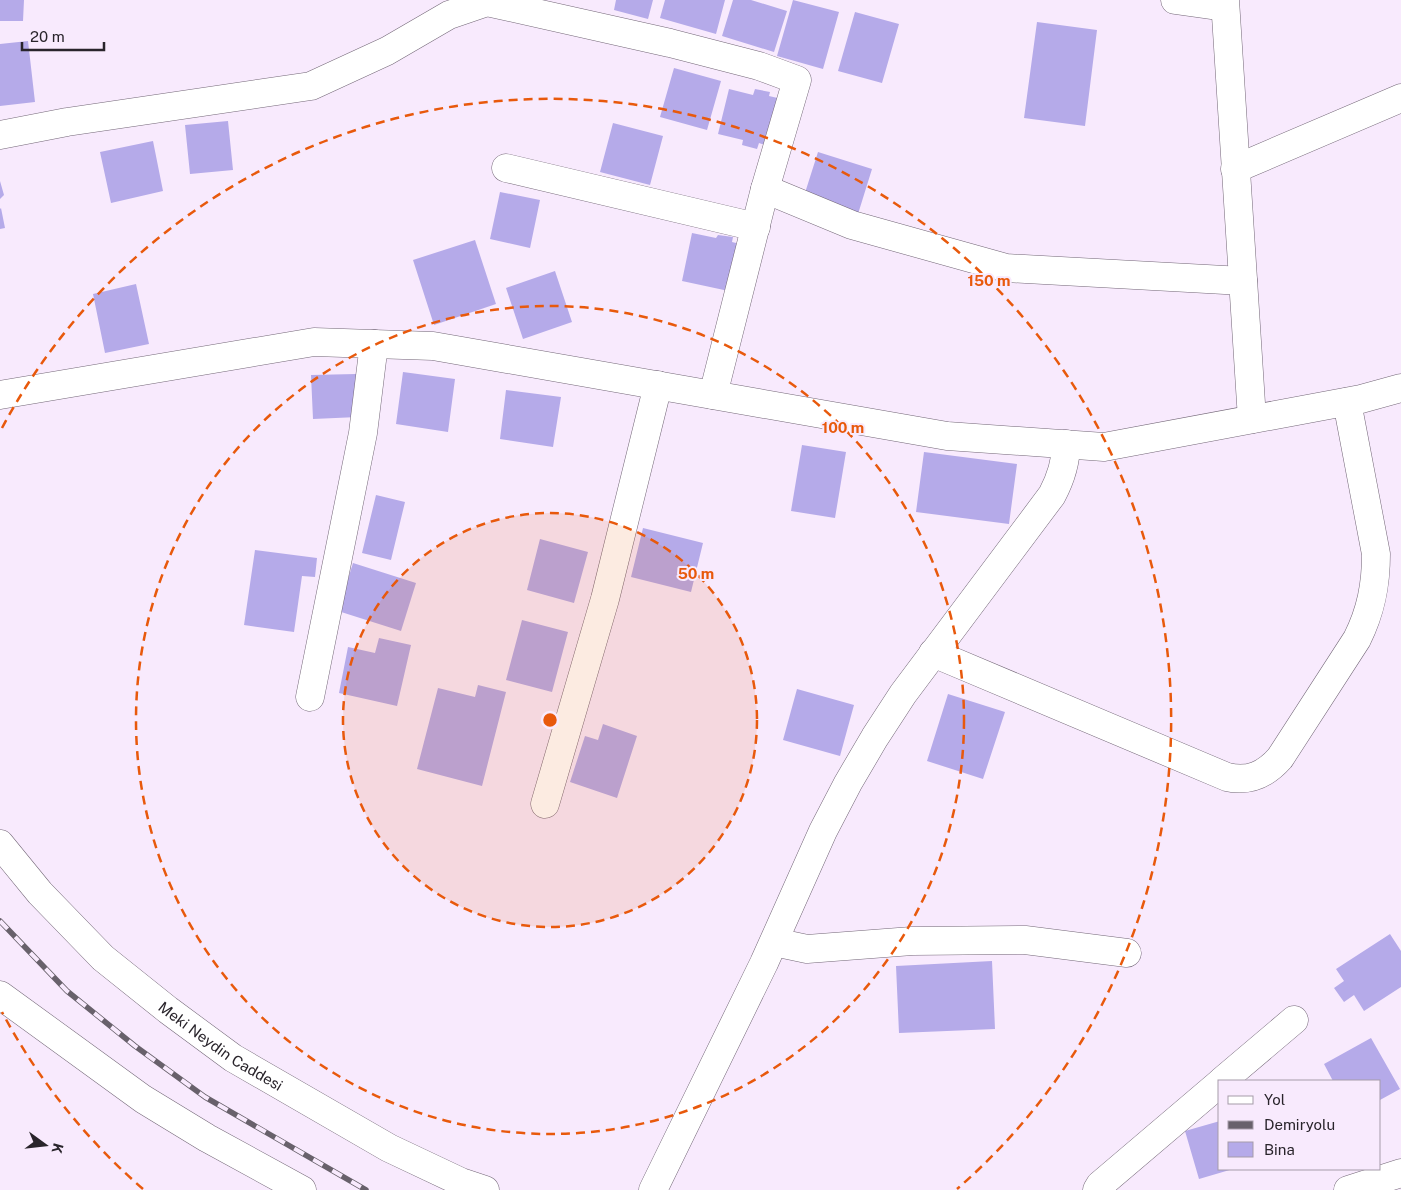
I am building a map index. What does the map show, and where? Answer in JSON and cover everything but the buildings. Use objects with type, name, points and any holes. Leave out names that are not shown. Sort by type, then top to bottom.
[{"type":"street","points":[[1175,0],[1225,3],[1252,419]]},
{"type":"street","points":[[0,135],[67,122],[311,86],[387,51],[449,14],[487,2],[670,43],[759,66],[797,80],[765,189],[712,395]]},
{"type":"street","points":[[1235,169],[1401,98]]},
{"type":"street","points":[[506,168],[756,227]]},
{"type":"street","points":[[765,189],[852,225],[1006,268],[1243,281]]},
{"type":"street","points":[[0,396],[314,342],[432,346],[947,436],[1104,447],[1347,402],[1401,388]]},
{"type":"street","points":[[310,698],[362,433],[374,344]]},
{"type":"street","points":[[544,804],[605,599],[658,385]]},
{"type":"street","points":[[933,653],[1226,777],[1247,779],[1266,772],[1280,758],[1356,639],[1372,602],[1376,578],[1376,554],[1347,402]]},
{"type":"street","points":[[653,1190],[774,942],[823,830],[848,783],[874,737],[903,694],[1052,495],[1064,469],[1066,444]]},
{"type":"street","name":"Meki Neydin Caddesi","points":[[0,844],[40,893],[103,958],[168,1010],[234,1058],[388,1148],[461,1182],[485,1190]]},
{"type":"street","points":[[774,942],[807,949],[912,941],[1025,940],[1127,953]]},
{"type":"street","points":[[0,995],[143,1098],[207,1138],[302,1190]]},
{"type":"street","points":[[1223,1080],[1294,1020]]},
{"type":"street","points":[[1097,1190],[1100,1185],[1218,1085]]},
{"type":"street","points":[[1348,1190],[1401,1173]]},
{"type":"railway","points":[[0,921],[67,991],[135,1046],[205,1097],[366,1190]]}]
